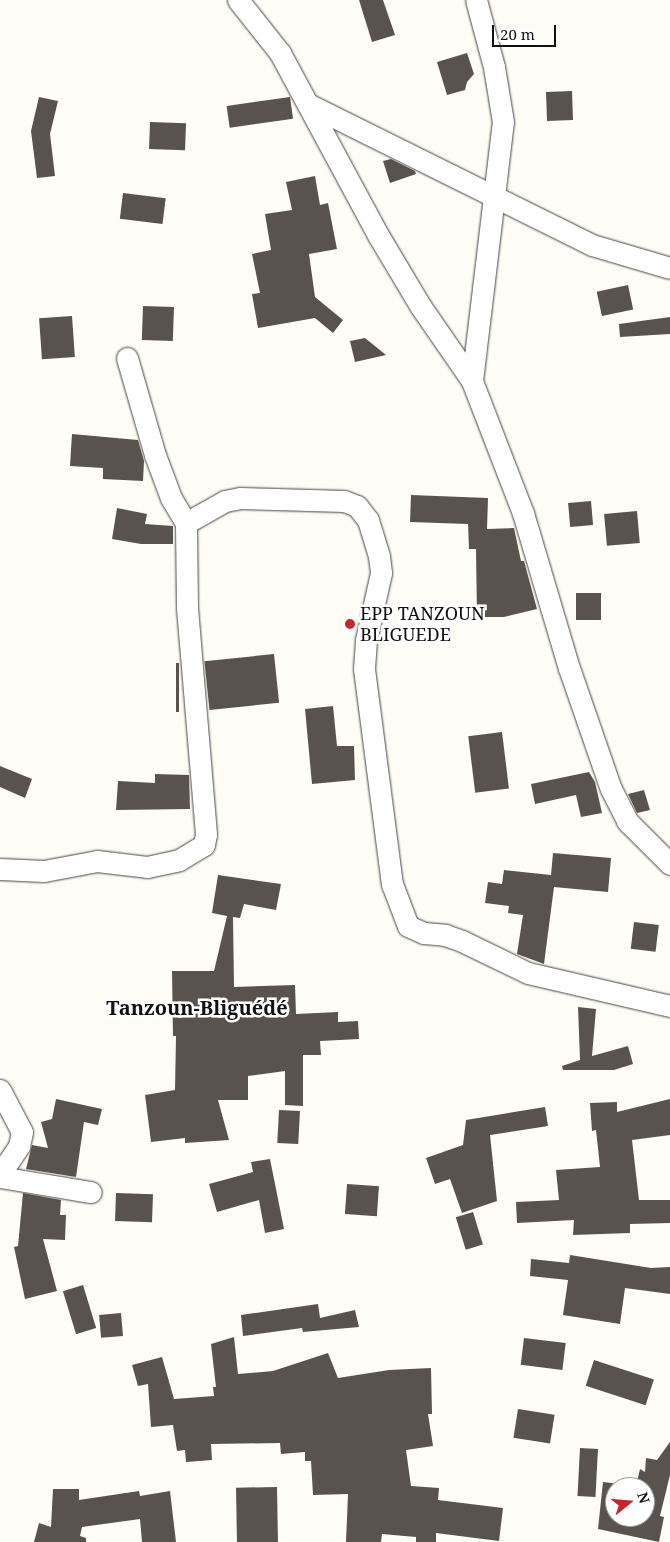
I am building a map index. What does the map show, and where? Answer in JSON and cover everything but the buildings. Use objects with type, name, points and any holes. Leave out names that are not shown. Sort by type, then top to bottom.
[{"type":"street","points":[[238,0],[280,53],[378,235],[420,307],[472,381],[523,513],[574,686],[611,789],[627,821],[670,864]]},
{"type":"street","points":[[472,381],[503,122],[494,67],[476,0]]},
{"type":"street","points":[[308,104],[592,245],[670,268]]},
{"type":"street","points":[[0,869],[44,871],[97,861],[147,867],[160,866],[179,860],[204,845],[206,834],[188,606],[186,523],[171,498],[127,358]]},
{"type":"street","points":[[186,523],[225,500],[240,498],[344,501],[357,506],[368,520],[379,556],[381,573],[366,640],[364,669],[392,884],[408,926],[424,933],[446,934],[528,973],[670,1006]]},
{"type":"street","points":[[0,1090],[22,1132],[19,1146],[0,1176],[91,1192]]},
{"type":"place","name":"EPP TANZOUN BLIGUEDE","points":[[350,624]]},
{"type":"district","name":"Tanzoun-Bliguédé","points":[[197,1007]]}]
